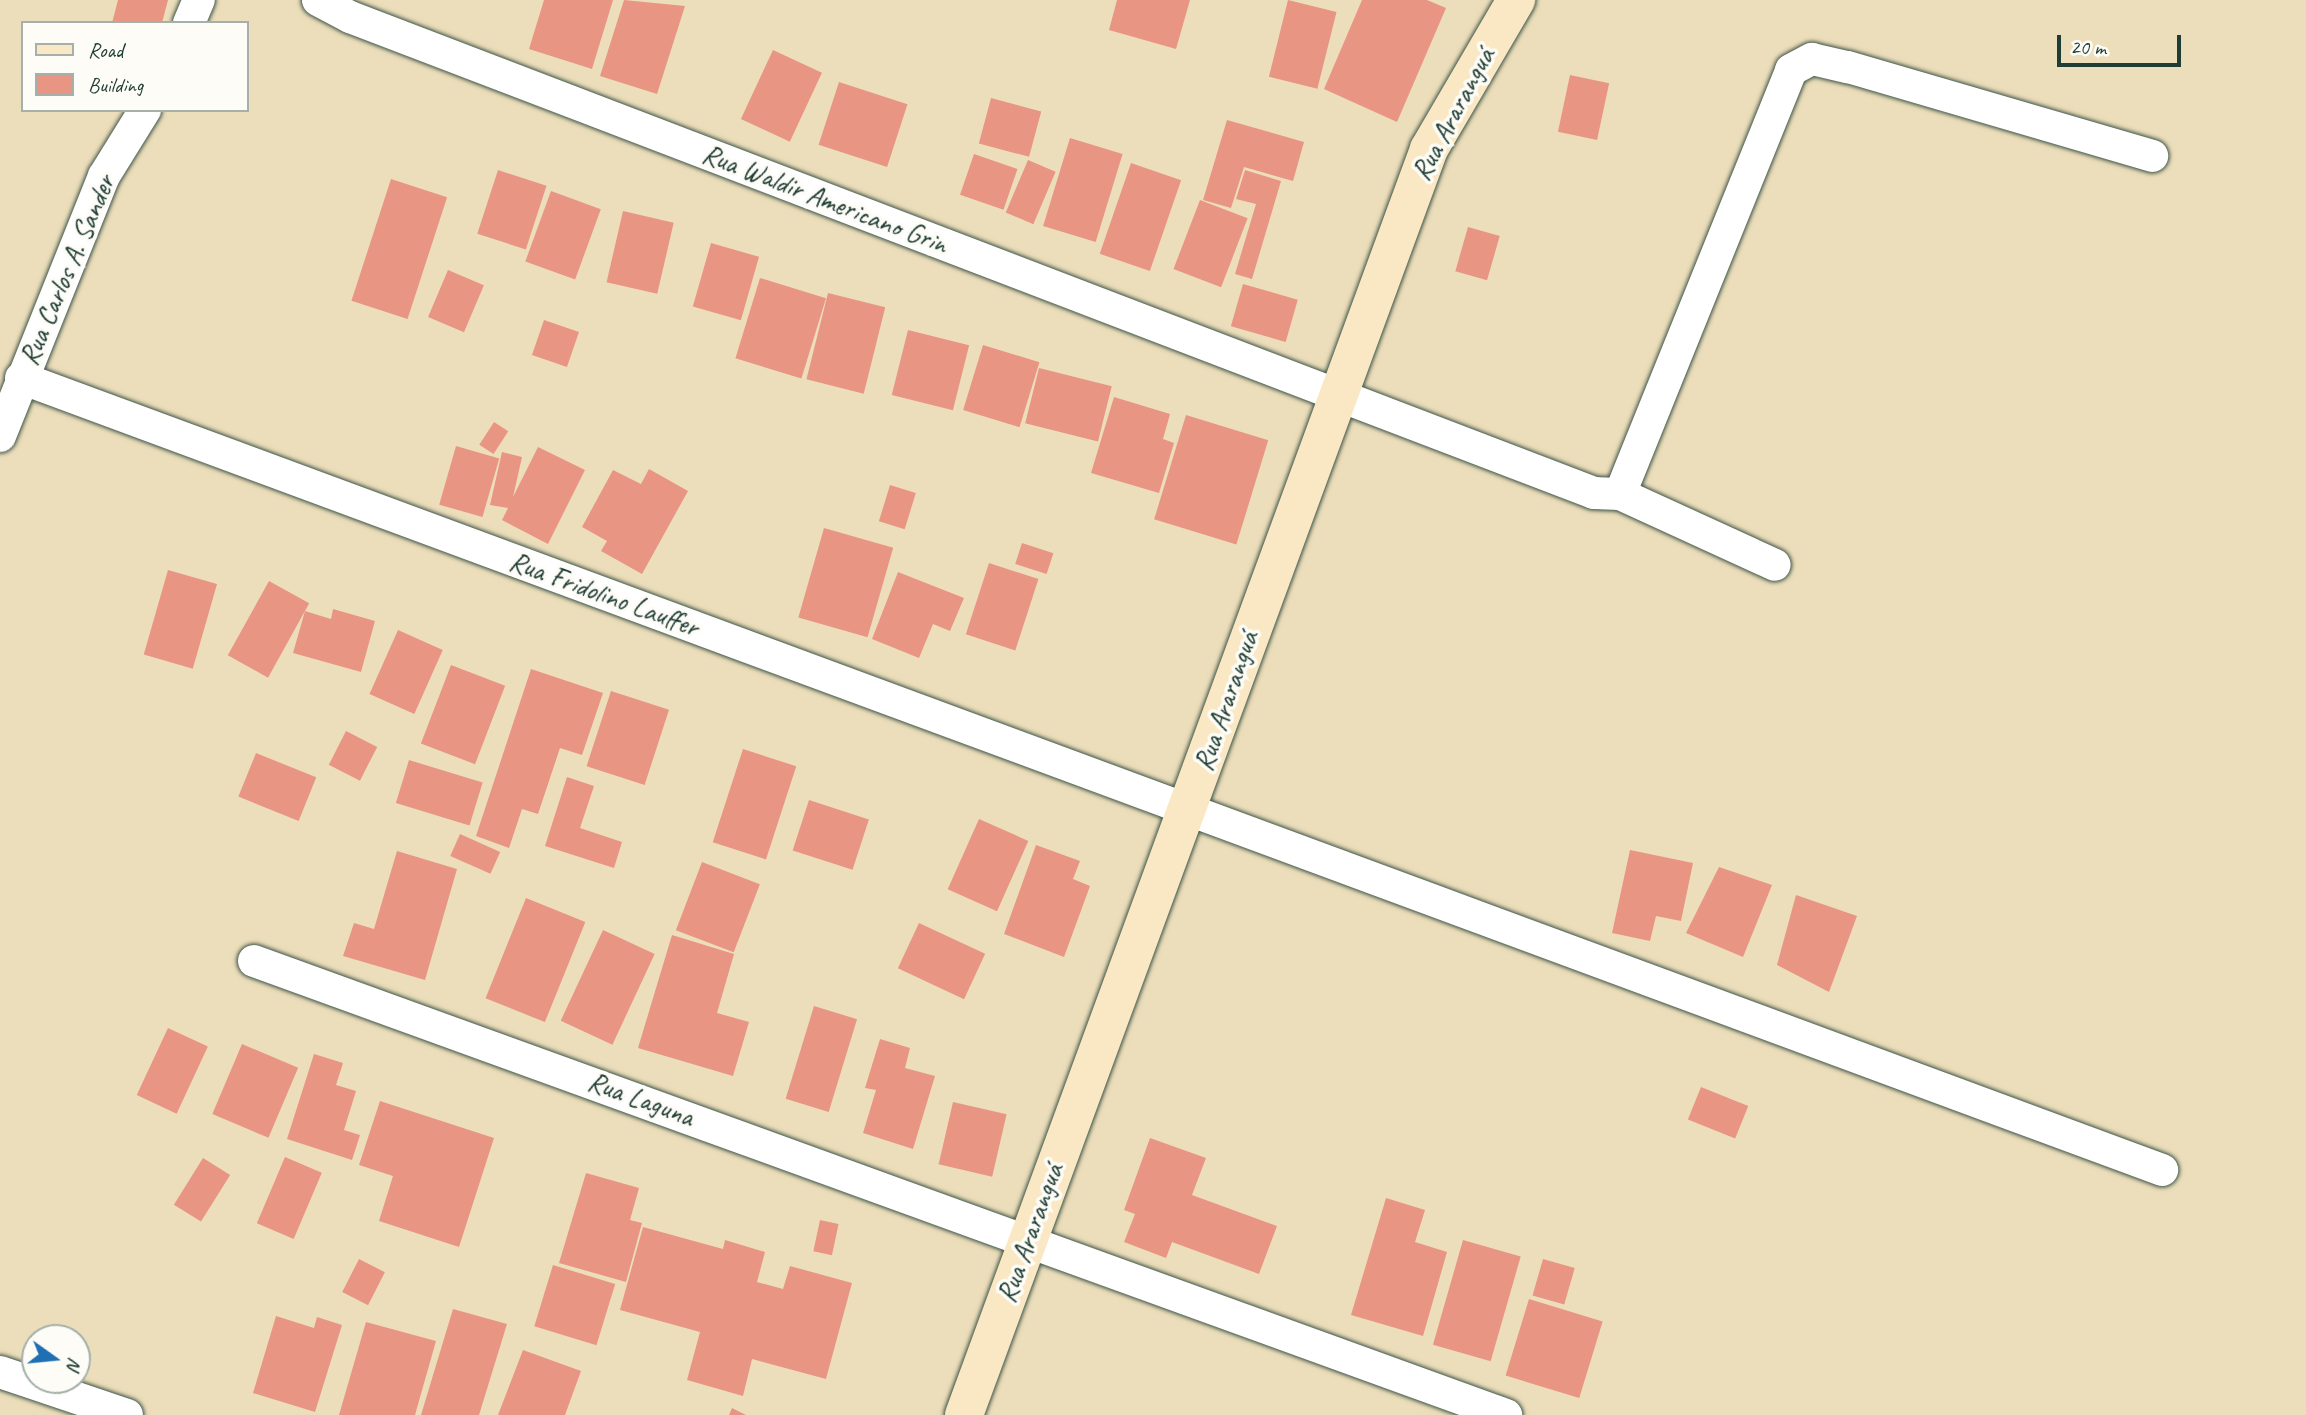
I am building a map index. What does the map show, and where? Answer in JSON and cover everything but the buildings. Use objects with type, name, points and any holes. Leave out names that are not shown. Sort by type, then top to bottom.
[{"type":"street","points":[[190,21],[200,0]]},
{"type":"street","name":"Rua Waldir Americano Grin","points":[[318,0],[350,18],[1594,493],[1620,494],[1775,565]]},
{"type":"street","name":"Rua Araranguá","points":[[964,1415],[1188,810],[1334,393],[1429,149],[1516,0]]},
{"type":"street","points":[[1620,494],[1791,70],[1812,59],[1848,67],[2152,156]]},
{"type":"street","name":"Rua Carlos A. Sander","points":[[0,436],[104,176],[144,112]]},
{"type":"street","name":"Rua Fridolino Lauffer","points":[[21,378],[2162,1170]]},
{"type":"street","name":"Rua Laguna","points":[[254,961],[1028,1238],[1506,1415]]},
{"type":"street","points":[[0,1372],[127,1415]]}]
